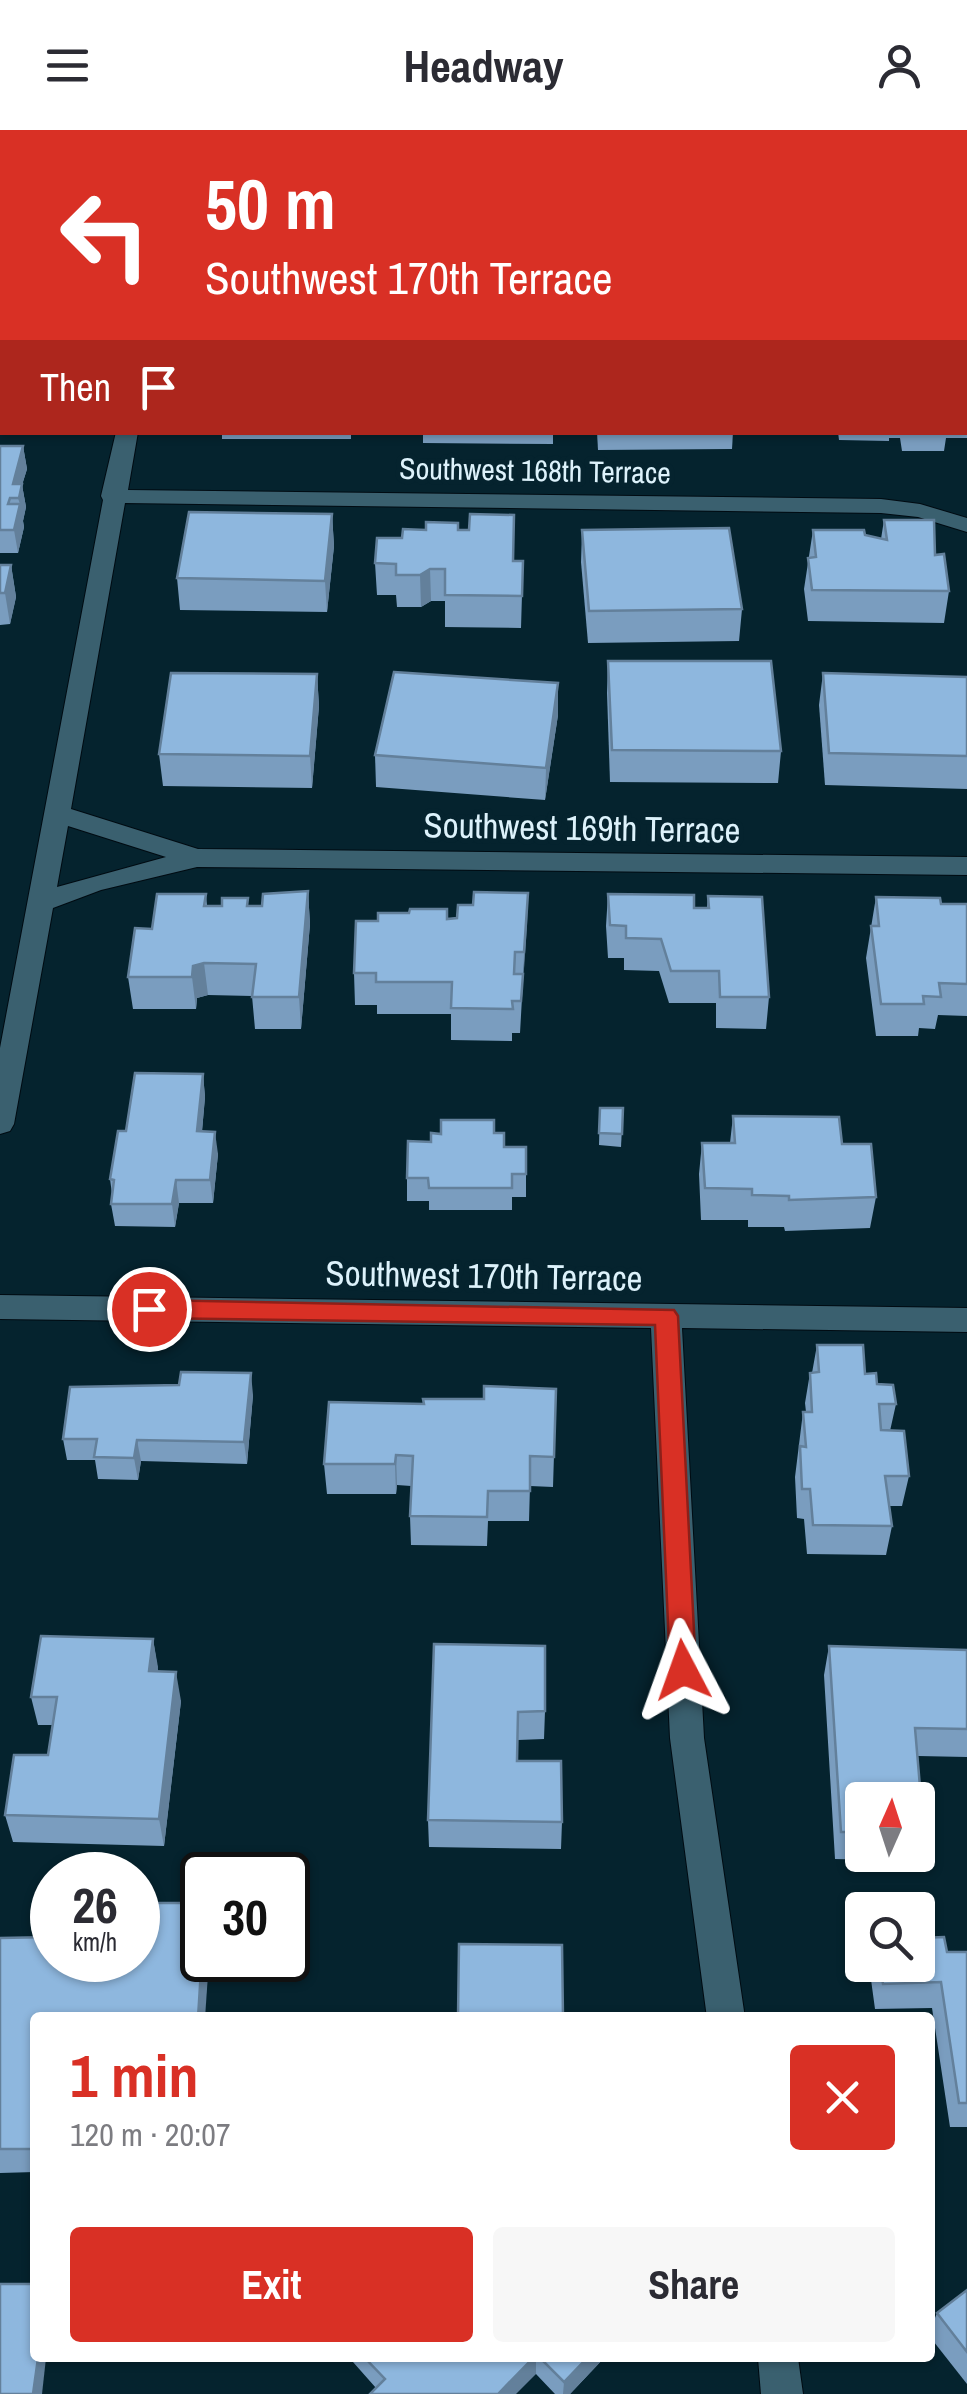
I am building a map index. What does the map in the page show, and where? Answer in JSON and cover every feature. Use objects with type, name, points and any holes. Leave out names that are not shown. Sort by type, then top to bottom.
[{"type":"street","points":[[0,1124],[125,435]]},
{"type":"street","name":"Southwest 168th Terrace","points":[[112,496],[880,506],[961,522]]},
{"type":"street","name":"Southwest 169th Terrace","points":[[58,814],[197,858]]},
{"type":"street","name":"Southwest 169th Terrace","points":[[42,902],[94,884],[197,858],[967,866]]},
{"type":"street","name":"Southwest 170th Terrace","points":[[0,1308],[967,1320]]},
{"type":"street","points":[[666,1316],[687,1738],[725,2012]]},
{"type":"street","points":[[778,2362],[782,2394]]},
{"type":"building","points":[[0,446],[23,446],[13,484],[22,484],[19,498],[10,498],[8,504],[20,504],[14,530],[0,530]]},
{"type":"building","points":[[189,512],[332,514],[325,581],[177,578]]},
{"type":"building","points":[[470,514],[514,515],[513,561],[523,561],[522,596],[445,595],[445,569],[396,575],[396,564],[375,563],[377,538],[402,538],[403,529],[426,530],[426,522],[458,523],[458,530],[469,530]]},
{"type":"building","points":[[884,520],[934,520],[935,555],[944,554],[949,591],[812,590],[808,558],[816,557],[813,530],[864,530],[865,535],[887,540]]},
{"type":"building","points":[[729,528],[742,609],[589,611],[582,530]]},
{"type":"building","points":[[0,565],[11,565],[5,593],[0,593]]},
{"type":"building","points":[[608,661],[771,661],[781,751],[612,750]]},
{"type":"building","points":[[394,672],[558,683],[546,768],[375,755]]},
{"type":"building","points":[[171,673],[317,674],[310,756],[159,754]]},
{"type":"building","points":[[823,673],[967,677],[967,756],[829,753]]},
{"type":"building","points":[[308,891],[299,997],[252,997],[256,964],[204,963],[193,966],[192,977],[128,977],[135,928],[152,929],[157,894],[206,894],[204,906],[222,906],[222,898],[248,898],[247,906],[262,906],[263,894]]},
{"type":"building","points":[[474,892],[528,893],[524,952],[515,952],[514,974],[523,974],[521,1001],[512,1001],[513,1009],[451,1008],[452,982],[376,982],[376,973],[354,973],[356,921],[378,921],[378,913],[409,913],[410,909],[447,909],[447,919],[457,918],[458,905],[473,905]]},
{"type":"building","points":[[608,894],[694,895],[694,908],[709,908],[708,896],[762,897],[769,997],[720,997],[719,971],[671,971],[661,939],[626,938],[626,926],[610,925]]},
{"type":"building","points":[[876,897],[940,898],[941,904],[967,904],[967,984],[939,983],[941,997],[923,996],[924,1004],[881,1004],[871,926],[879,926]]},
{"type":"building","points":[[135,1073],[203,1074],[197,1131],[215,1132],[210,1180],[176,1180],[172,1204],[111,1204],[114,1180],[110,1179],[118,1131],[126,1131]]},
{"type":"building","points":[[600,1108],[623,1108],[622,1134],[599,1133]]},
{"type":"building","points":[[733,1116],[839,1117],[842,1144],[871,1144],[876,1197],[789,1200],[789,1196],[752,1195],[752,1189],[705,1188],[702,1143],[735,1143]]},
{"type":"building","points":[[441,1120],[494,1120],[494,1133],[504,1133],[504,1147],[526,1147],[526,1174],[512,1174],[512,1188],[429,1188],[428,1178],[407,1178],[408,1141],[431,1142],[431,1133],[441,1134]]},
{"type":"building","points":[[817,1345],[863,1345],[865,1374],[876,1373],[877,1384],[893,1385],[896,1404],[879,1404],[881,1430],[904,1431],[909,1476],[885,1476],[892,1526],[813,1525],[810,1489],[802,1489],[800,1446],[806,1447],[803,1412],[812,1412],[810,1373],[819,1372]]},
{"type":"building","points":[[181,1372],[251,1373],[244,1442],[137,1440],[134,1458],[94,1457],[97,1439],[63,1439],[70,1387],[179,1385]]},
{"type":"building","points":[[484,1386],[556,1389],[554,1457],[530,1456],[530,1491],[488,1491],[487,1517],[410,1516],[413,1456],[396,1455],[395,1464],[324,1464],[329,1402],[424,1404],[423,1399],[484,1399]]},
{"type":"building","points":[[41,1636],[153,1639],[149,1671],[176,1672],[159,1819],[5,1815],[14,1755],[48,1755],[57,1697],[31,1697]]},
{"type":"building","points":[[434,1644],[545,1646],[545,1711],[518,1712],[517,1761],[561,1761],[562,1822],[428,1820]]},
{"type":"building","points":[[829,1646],[967,1650],[967,1729],[915,1728],[920,1782],[845,1782],[845,1832],[841,1832]]},
{"type":"building","points":[[160,1903],[180,1903],[180,1982],[200,1982],[198,2012],[30,2012],[30,2149],[0,2149],[0,1938],[30,1937],[30,1982],[160,1982]]},
{"type":"building","points":[[935,1937],[944,1937],[947,1952],[967,1952],[967,2103],[959,2103],[941,1982],[883,1984],[935,1982]]},
{"type":"building","points":[[459,1944],[562,1945],[563,2012],[458,2012]]},
{"type":"building","points":[[0,2284],[30,2284],[30,2362],[37,2362],[33,2394],[0,2394]]},
{"type":"building","points":[[967,2290],[967,2352],[937,2313]]},
{"type":"building","points":[[369,2362],[529,2362],[498,2394],[370,2394],[385,2379]]},
{"type":"building","points":[[544,2362],[583,2362],[564,2382]]},
{"type":"route","points":[[149,1309],[666,1316],[683,1670]]}]
